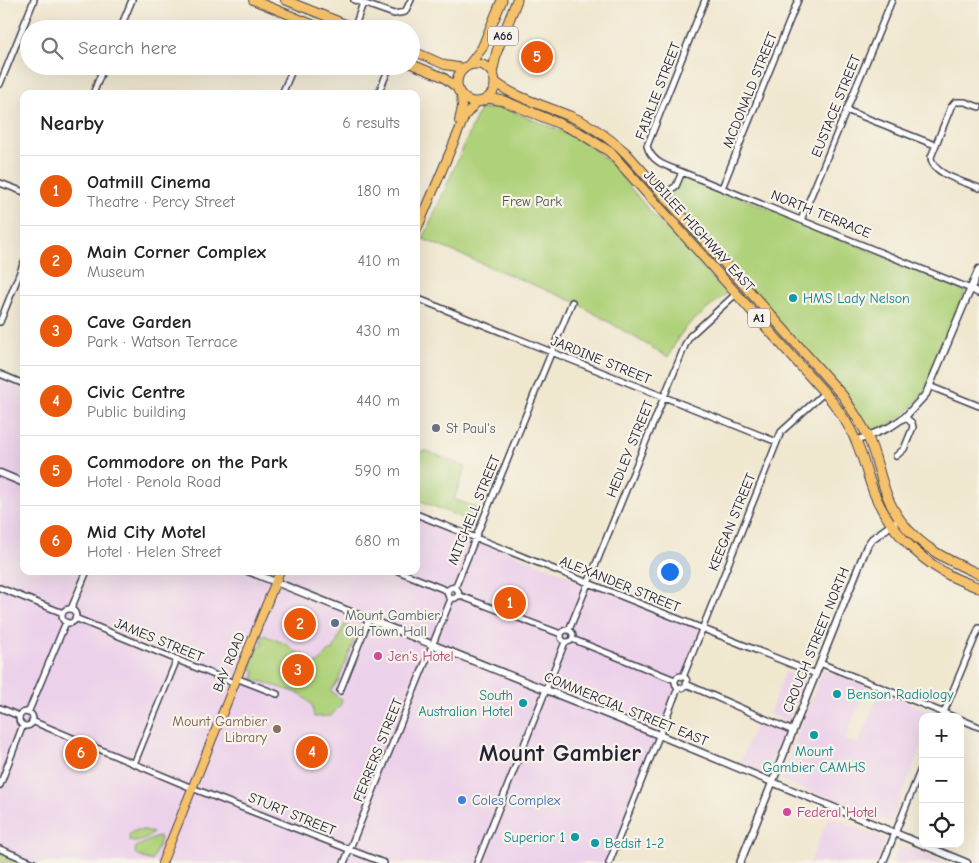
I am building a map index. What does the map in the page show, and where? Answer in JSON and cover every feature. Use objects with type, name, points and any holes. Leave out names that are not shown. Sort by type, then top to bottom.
[{"type":"highway","name":"A66","points":[[467,67],[482,48],[502,0]]},
{"type":"highway","name":"A66","points":[[494,77],[497,50],[517,0]]},
{"type":"highway","name":"A1","points":[[467,67],[479,64],[484,66],[494,77]]},
{"type":"highway","points":[[467,67],[458,77],[459,92],[470,101],[477,102],[488,98],[494,90],[494,77]]},
{"type":"highway","name":"JUBILEE HIGHWAY EAST","points":[[494,77],[506,90],[574,118],[609,138],[626,152],[842,396],[868,436],[881,480],[900,520],[922,543],[944,559],[979,574]]},
{"type":"highway","name":"JUBILEE HIGHWAY EAST","points":[[488,98],[504,101],[580,133],[610,152],[825,392],[847,422],[856,441],[874,492],[891,526],[930,563],[948,575],[979,588]]},
{"type":"highway","points":[[618,161],[626,152]]},
{"type":"highway","points":[[691,243],[699,236]]},
{"type":"main road","points":[[252,0],[297,20]]},
{"type":"main road","points":[[285,0],[336,20]]},
{"type":"main road","points":[[420,54],[445,64],[467,67]]},
{"type":"main road","points":[[420,68],[443,77],[459,92],[462,107],[456,136]]},
{"type":"main road","points":[[420,222],[464,116],[477,102]]},
{"type":"main road","name":"BAY ROAD","points":[[162,863],[279,575]]},
{"type":"street","points":[[26,20],[34,0]]},
{"type":"street","points":[[124,20],[132,0]]},
{"type":"street","points":[[354,0],[397,15],[405,12],[411,0]]},
{"type":"street","name":"FAIRLIE STREET","points":[[682,172],[656,161],[647,146],[705,0]]},
{"type":"street","name":"MCDONALD STREET","points":[[722,188],[798,0]]},
{"type":"street","name":"EUSTACE STREET","points":[[801,220],[892,0]]},
{"type":"street","points":[[358,20],[363,3]]},
{"type":"street","points":[[0,84],[20,35]]},
{"type":"street","points":[[94,90],[100,75]]},
{"type":"street","points":[[284,90],[290,75]]},
{"type":"street","points":[[380,90],[386,75]]},
{"type":"street","points":[[979,107],[965,102],[955,102],[931,157],[934,167],[943,173],[979,188]]},
{"type":"street","points":[[846,110],[935,145]]},
{"type":"street","points":[[663,196],[676,186],[682,172]]},
{"type":"street","name":"NORTH TERRACE","points":[[682,172],[979,293]]},
{"type":"street","points":[[0,183],[20,190]]},
{"type":"street","points":[[856,441],[890,427],[906,416],[918,404],[929,386],[979,269]]},
{"type":"street","points":[[0,322],[1,315],[20,271]]},
{"type":"street","name":"HEDLEY STREET","points":[[569,630],[686,343],[690,336],[737,294]]},
{"type":"street","name":"JARDINE STREET","points":[[420,300],[777,442]]},
{"type":"street","name":"MITCHELL STREET","points":[[455,588],[572,302]]},
{"type":"street","points":[[0,374],[20,382]]},
{"type":"street","points":[[929,386],[979,406]]},
{"type":"street","name":"KEEGAN STREET","points":[[683,677],[781,432],[825,392]]},
{"type":"street","points":[[896,456],[904,449],[913,427],[906,416]]},
{"type":"street","points":[[0,473],[20,480]]},
{"type":"street","name":"ALEXANDER STREET","points":[[420,516],[816,674]]},
{"type":"street","name":"CROUCH STREET NORTH","points":[[740,863],[867,546],[872,539],[900,520]]},
{"type":"street","points":[[71,610],[84,575]]},
{"type":"street","name":"COMMERCIAL STREET EAST","points":[[258,575],[659,735],[967,863]]},
{"type":"street","points":[[408,575],[448,591]]},
{"type":"street","points":[[0,588],[63,613]]},
{"type":"street","points":[[448,591],[455,588],[458,595]]},
{"type":"street","points":[[448,591],[448,596],[451,599]]},
{"type":"street","points":[[451,599],[456,598],[458,595]]},
{"type":"street","points":[[458,595],[561,634]]},
{"type":"street","points":[[433,645],[451,599]]},
{"type":"street","points":[[63,613],[65,610],[75,612],[75,618],[70,622],[66,622]]},
{"type":"street","points":[[63,613],[66,622]]},
{"type":"street","name":"JAMES STREET","points":[[75,618],[177,659],[277,694]]},
{"type":"street","points":[[340,691],[369,619]]},
{"type":"street","points":[[28,713],[66,622]]},
{"type":"street","points":[[944,713],[979,628]]},
{"type":"street","points":[[561,634],[563,631],[569,630],[572,633],[572,639]]},
{"type":"street","points":[[561,634],[561,638],[565,642]]},
{"type":"street","points":[[476,863],[565,642],[572,639]]},
{"type":"street","points":[[572,639],[675,680]]},
{"type":"street","name":"FERRERS STREET","points":[[344,863],[433,645]]},
{"type":"street","points":[[134,764],[177,659]]},
{"type":"street","points":[[820,663],[938,713]]},
{"type":"street","points":[[675,680],[678,677],[683,677],[686,680],[686,684]]},
{"type":"street","points":[[675,680],[678,688]]},
{"type":"street","points":[[686,684],[792,731]]},
{"type":"street","points":[[678,688],[684,688],[686,684]]},
{"type":"street","points":[[608,863],[678,688]]},
{"type":"street","points":[[0,708],[19,716]]},
{"type":"street","points":[[19,716],[22,713],[28,713],[32,717],[32,721],[29,724],[23,725]]},
{"type":"street","points":[[19,716],[20,722],[23,725]]},
{"type":"street","name":"STURT STREET","points":[[32,721],[192,788],[384,863]]},
{"type":"street","points":[[964,721],[979,727]]},
{"type":"street","points":[[0,785],[23,725]]},
{"type":"street","points":[[883,863],[919,774]]},
{"type":"street","points":[[0,850],[34,863]]},
{"type":"shaded area","points":[[0,375],[20,382],[20,575],[420,575],[420,516],[701,629],[609,863],[29,863],[0,852]]},
{"type":"shaded area","points":[[823,670],[866,686],[845,740],[858,744],[879,691],[934,713],[919,713],[919,752],[891,823],[780,780]]},
{"type":"shaded area","points":[[785,672],[805,680],[788,722],[769,714]]},
{"type":"shaded area","points":[[757,721],[783,732],[766,775],[739,765]]},
{"type":"shaded area","points":[[829,816],[886,839],[876,863],[810,863]]},
{"type":"shaded area","points":[[900,845],[946,863],[893,863]]},
{"type":"green space","name":"Frew Park","points":[[503,108],[574,136],[587,144],[610,163],[649,210],[727,293],[687,326],[668,357],[575,302],[423,239],[480,109]]},
{"type":"green space","points":[[683,175],[800,221],[965,291],[923,395],[904,415],[888,426],[871,432],[667,196],[679,186]]},
{"type":"green space","points":[[427,451],[466,467],[454,499],[480,509],[474,520],[470,521],[420,501],[420,453]]},
{"type":"green space","points":[[344,625],[358,631],[338,681],[331,690],[342,699],[341,704],[331,716],[314,717],[312,705],[301,694],[253,679],[255,671],[250,667],[260,645],[264,644],[261,640],[264,635],[288,645],[294,651],[305,655],[309,667],[320,661],[329,651],[333,651]]},
{"type":"green space","points":[[138,830],[153,833],[142,840],[130,841],[130,833]]},
{"type":"green space","points":[[159,836],[161,839],[152,861],[136,855],[136,847]]},
{"type":"green space","points":[[0,852],[27,863],[0,863]]},
{"type":"place","name":"Commodore on the Park","points":[[537,57]]},
{"type":"place","name":"HMS Lady Nelson","points":[[793,298]]},
{"type":"place","name":"St Paul's","points":[[436,428]]},
{"type":"place","name":"Oatmill Cinema","points":[[510,603]]},
{"type":"place","name":"Mount Gambier Old Town Hall","points":[[335,623]]},
{"type":"place","name":"Main Corner Complex","points":[[300,624]]},
{"type":"place","name":"Jen's Hotel","points":[[378,656]]},
{"type":"place","name":"Cave Garden","points":[[298,670]]},
{"type":"place","name":"Benson Radiology","points":[[837,694]]},
{"type":"place","name":"South Australian Hotel","points":[[523,703]]},
{"type":"place","name":"Mount Gambier Library","points":[[277,729]]},
{"type":"place","name":"Mount Gambier CAMHS","points":[[814,735]]},
{"type":"place","name":"Civic Centre","points":[[312,752]]},
{"type":"place","name":"Mid City Motel","points":[[81,753]]},
{"type":"place","name":"Coles Complex","points":[[462,800]]},
{"type":"place","name":"Federal Hotel","points":[[787,812]]},
{"type":"place","name":"Superior 1","points":[[575,837]]},
{"type":"place","name":"Bedsit 1-2","points":[[595,843]]},
{"type":"district","name":"Mount Gambier","points":[[560,753]]}]
